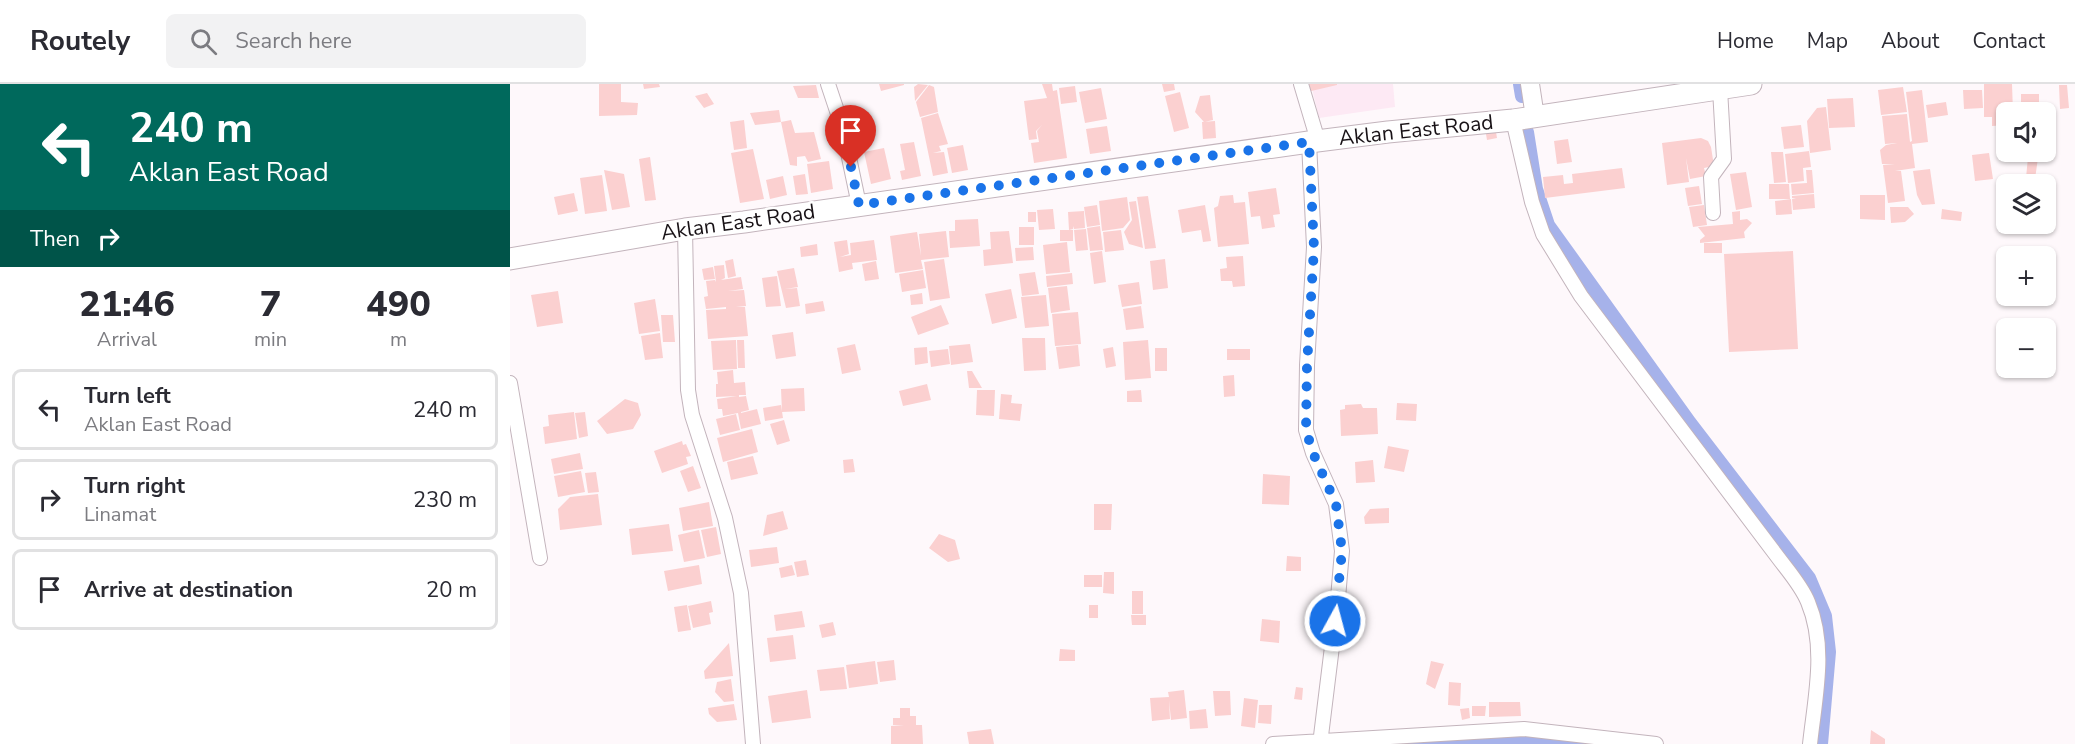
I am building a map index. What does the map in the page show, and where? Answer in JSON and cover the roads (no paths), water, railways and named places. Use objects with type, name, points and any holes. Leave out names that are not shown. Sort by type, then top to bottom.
[{"type":"main road","name":"Aklan East Road","points":[[510,259],[685,229],[1388,132],[1513,120],[1751,84]]},
{"type":"street","points":[[828,84],[843,129],[859,205]]},
{"type":"street","points":[[1301,84],[1313,142],[1314,248],[1307,365],[1306,430],[1313,453],[1336,504],[1342,551],[1320,743]]},
{"type":"street","points":[[1530,84],[1535,117]]},
{"type":"street","points":[[1713,213],[1711,177],[1724,159],[1720,89]]},
{"type":"street","points":[[1513,120],[1532,202],[1543,234],[1581,296],[1786,568],[1808,601],[1818,630],[1819,653],[1810,744]]},
{"type":"street","points":[[685,229],[688,390],[692,415],[725,518],[741,593],[753,744]]},
{"type":"street","points":[[510,383],[540,558]]},
{"type":"street","points":[[1273,744],[1320,743],[1524,729],[1656,744]]},
{"type":"waterway","points":[[1520,84],[1522,96]]},
{"type":"waterway","points":[[1527,132],[1536,189],[1548,225],[1690,423],[1809,578],[1825,616],[1829,652],[1821,744]]},
{"type":"waterway","points":[[1404,743],[1522,741],[1596,744]]}]
